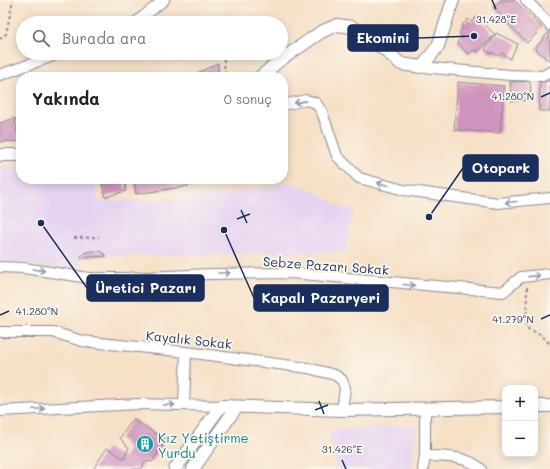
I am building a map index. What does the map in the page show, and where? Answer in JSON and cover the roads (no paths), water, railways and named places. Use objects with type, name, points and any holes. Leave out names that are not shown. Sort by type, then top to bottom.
[{"type":"street","points":[[144,16],[164,0]]},
{"type":"street","points":[[422,67],[438,46],[453,0]]},
{"type":"street","points":[[526,0],[550,25]]},
{"type":"street","points":[[288,55],[321,32],[337,25],[352,27],[385,50],[401,64],[510,75],[543,76],[550,72]]},
{"type":"street","points":[[0,75],[42,60]]},
{"type":"street","points":[[266,72],[280,60]]},
{"type":"street","points":[[0,69],[18,69]]},
{"type":"street","points":[[288,104],[306,100],[316,104],[322,112],[337,156],[359,178],[404,190],[498,203],[550,198]]},
{"type":"street","points":[[0,155],[16,155]]},
{"type":"street","name":"Sebze Pazarı Sokak","points":[[0,267],[32,269],[89,278],[291,273],[503,292],[521,277],[550,274]]},
{"type":"street","name":"Kayalık Sokak","points":[[0,332],[53,332],[82,341],[186,352],[308,368],[335,375],[342,380],[345,388],[342,410]]},
{"type":"street","points":[[184,405],[186,352]]},
{"type":"street","points":[[0,411],[138,404],[342,410],[502,407]]},
{"type":"street","points":[[176,469],[221,406]]},
{"type":"street","points":[[538,406],[550,406]]},
{"type":"street","points":[[193,469],[236,408]]},
{"type":"street","points":[[423,469],[425,456],[425,408]]},
{"type":"street","points":[[425,456],[452,457],[466,460],[476,464],[480,469]]},
{"type":"place","name":"Ekomini","points":[[474,36]]},
{"type":"place","name":"Otopark","points":[[429,217]]},
{"type":"place","name":"Üretici Pazarı","points":[[41,223]]},
{"type":"place","name":"Kapalı Pazaryeri","points":[[224,230]]},
{"type":"place","name":"Kız Yetiştirme Yurdu","points":[[145,444]]}]
